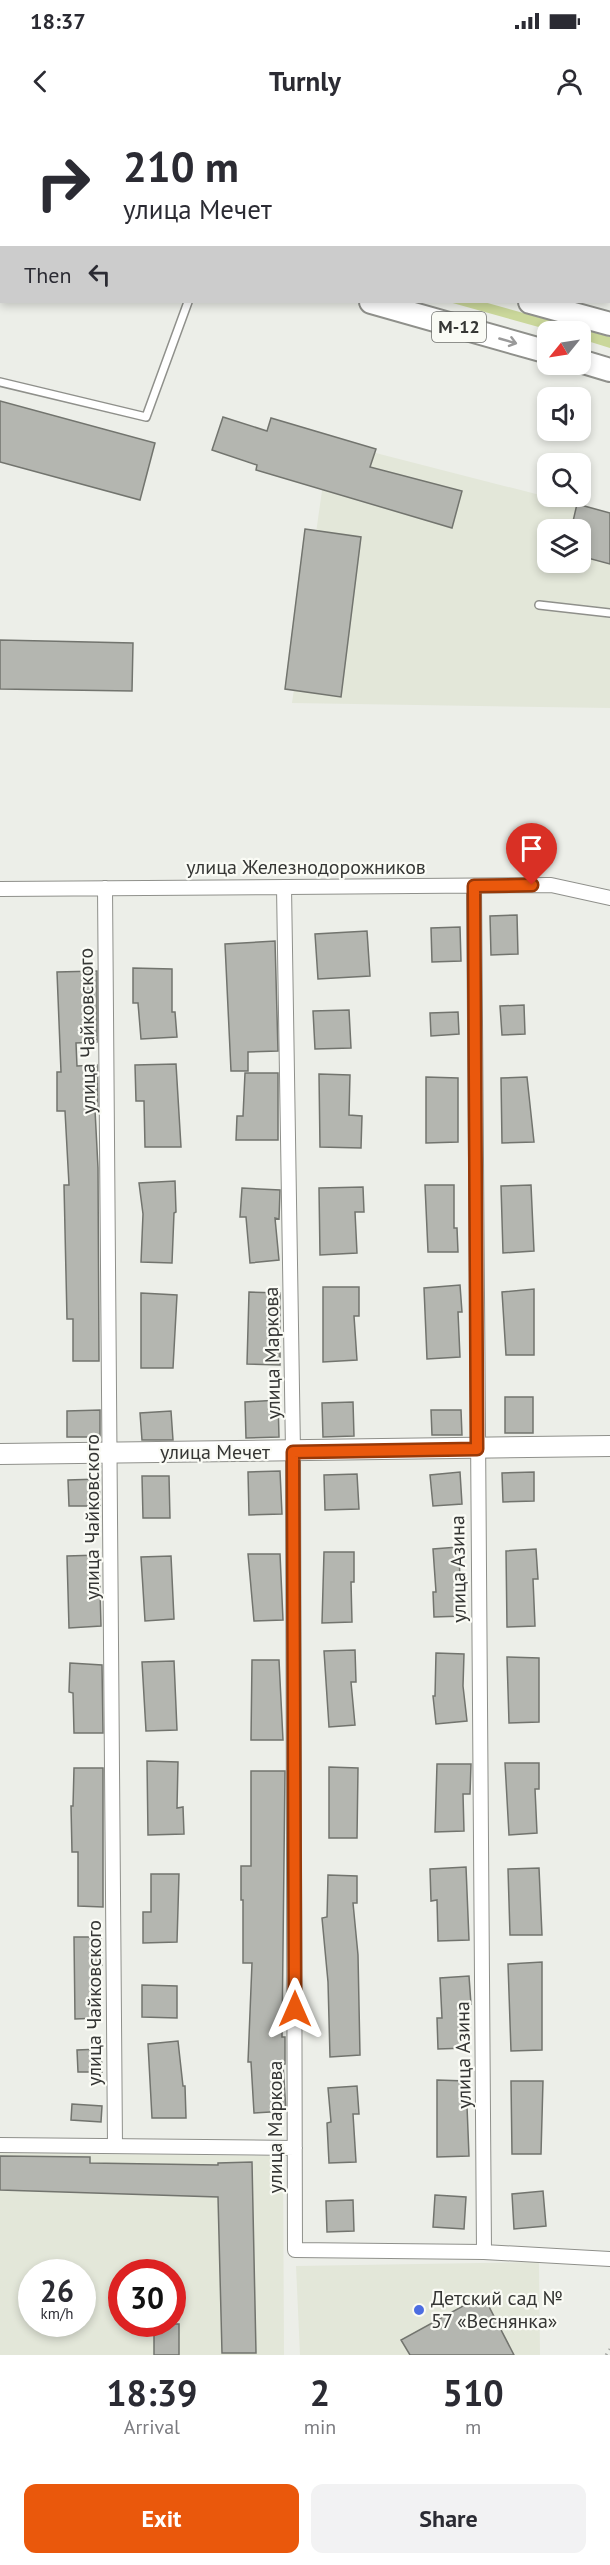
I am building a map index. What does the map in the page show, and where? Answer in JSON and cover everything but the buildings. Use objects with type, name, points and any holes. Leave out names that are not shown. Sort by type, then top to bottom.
[{"type":"main road","name":"М-12","points":[[374,303],[537,349]]},
{"type":"main road","points":[[534,303],[610,324]]},
{"type":"main road","points":[[591,364],[610,370]]},
{"type":"street","name":"улица Железнодорожников","points":[[0,889],[551,885],[610,898]]},
{"type":"street","name":"улица Азина","points":[[474,886],[484,2252]]},
{"type":"street","name":"улица Маркова","points":[[284,887],[293,1452],[295,2250],[484,2252]]},
{"type":"street","name":"улица Чайковского","points":[[105,888],[115,2146]]},
{"type":"street","name":"улица Мечет","points":[[0,1454],[293,1452],[610,1446]]},
{"type":"street","points":[[0,2145],[295,2148]]},
{"type":"street","points":[[484,2252],[610,2259]]},
{"type":"lane","points":[[0,382],[146,417],[188,303]]},
{"type":"lane","points":[[539,604],[610,613]]},
{"type":"path","points":[[606,2355],[610,2349]]},
{"type":"shaded area","points":[[329,441],[537,494],[537,507],[587,507],[610,513],[610,708],[292,703]]},
{"type":"shaded area","points":[[0,2153],[283,2156],[284,2355],[0,2355]]},
{"type":"shaded area","name":"Детский сад № 57 «Веснянка»","points":[[539,2262],[540,2355],[300,2355],[296,2266]]},
{"type":"green space","points":[[453,303],[488,303],[552,321],[537,321],[537,327]]},
{"type":"green space","points":[[591,332],[610,337],[610,348],[591,342]]},
{"type":"place","name":"Детский сад № 57 «Веснянка»","points":[[419,2310]]},
{"type":"route","points":[[295,2009],[293,1452],[477,1449],[474,886],[532,885]]}]
